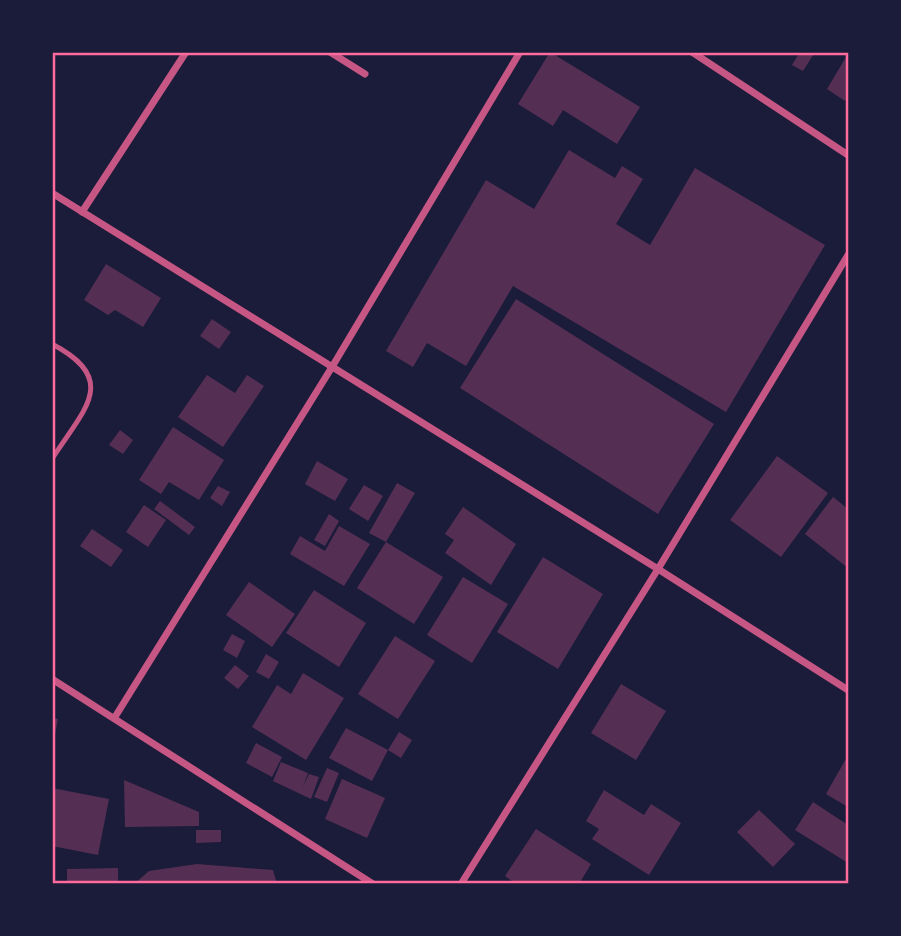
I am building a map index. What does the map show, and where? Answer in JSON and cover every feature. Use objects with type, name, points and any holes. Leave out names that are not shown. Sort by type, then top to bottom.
[{"type":"street","points":[[82,212],[186,52]]},
{"type":"street","points":[[330,52],[365,74]]},
{"type":"street","points":[[115,717],[332,367],[520,52]]},
{"type":"street","points":[[692,52],[849,155]]},
{"type":"street","points":[[52,193],[849,690]]},
{"type":"street","points":[[461,884],[658,569],[849,255]]},
{"type":"street","points":[[52,679],[373,884]]},
{"type":"lane","points":[[52,344],[71,354],[86,368],[92,379],[92,393],[52,458]]},
{"type":"building","points":[[550,52],[640,107],[617,144],[563,110],[553,126],[518,104]]},
{"type":"building","points":[[800,52],[815,52],[803,71],[792,65]]},
{"type":"building","points":[[846,57],[848,94],[845,101],[827,89]]},
{"type":"building","points":[[569,150],[615,178],[622,166],[643,179],[616,224],[650,245],[695,168],[825,245],[726,412],[513,286],[466,366],[427,343],[413,367],[386,351],[486,180],[534,209]]},
{"type":"building","points":[[106,264],[161,298],[143,327],[115,310],[108,315],[84,300]]},
{"type":"building","points":[[516,299],[714,424],[658,514],[460,388]]},
{"type":"building","points":[[212,319],[231,332],[219,349],[200,336]]},
{"type":"building","points":[[207,375],[235,393],[247,375],[264,386],[223,447],[178,417]]},
{"type":"building","points":[[173,427],[224,460],[199,500],[169,482],[161,494],[139,480]]},
{"type":"building","points":[[120,430],[133,440],[123,454],[109,445]]},
{"type":"building","points":[[777,456],[828,493],[781,557],[730,520]]},
{"type":"building","points":[[317,461],[348,479],[335,501],[305,484]]},
{"type":"building","points":[[397,483],[415,493],[386,542],[369,533]]},
{"type":"building","points":[[364,485],[383,496],[368,521],[349,509]]},
{"type":"building","points":[[218,486],[230,492],[222,506],[210,498]]},
{"type":"building","points":[[833,497],[848,509],[848,568],[805,534]]},
{"type":"building","points":[[160,501],[195,527],[189,535],[154,509]]},
{"type":"building","points":[[144,505],[166,520],[148,547],[126,532]]},
{"type":"building","points":[[463,507],[516,544],[491,585],[445,553],[454,540],[445,534]]},
{"type":"building","points":[[329,514],[339,521],[325,546],[314,540]]},
{"type":"building","points":[[339,526],[370,544],[344,586],[290,554],[300,536],[325,551]]},
{"type":"building","points":[[92,529],[123,550],[111,567],[80,546]]},
{"type":"building","points":[[386,542],[443,577],[414,624],[357,588]]},
{"type":"building","points":[[543,557],[603,594],[558,669],[497,632]]},
{"type":"building","points":[[463,577],[508,604],[472,663],[427,635]]},
{"type":"building","points":[[249,582],[295,614],[272,647],[226,615]]},
{"type":"building","points":[[314,590],[366,623],[339,667],[286,633]]},
{"type":"building","points":[[232,634],[245,641],[237,658],[223,650]]},
{"type":"building","points":[[395,636],[435,661],[398,719],[358,694]]},
{"type":"building","points":[[266,654],[279,662],[269,679],[256,672]]},
{"type":"building","points":[[235,665],[249,676],[238,689],[224,678]]},
{"type":"building","points":[[303,673],[344,698],[306,760],[252,727],[277,685],[291,694]]},
{"type":"building","points":[[621,684],[666,711],[636,760],[591,733]]},
{"type":"building","points":[[52,718],[58,719],[54,739],[52,738]]},
{"type":"building","points":[[346,728],[388,750],[372,781],[329,758]]},
{"type":"building","points":[[399,732],[412,740],[401,758],[388,750]]},
{"type":"building","points":[[256,743],[282,757],[272,777],[246,763]]},
{"type":"building","points":[[848,755],[848,807],[826,794]]},
{"type":"building","points":[[281,762],[308,773],[303,787],[309,774],[319,777],[311,799],[273,781]]},
{"type":"building","points":[[327,768],[339,773],[327,802],[314,797]]},
{"type":"building","points":[[342,779],[385,798],[367,838],[325,819]]},
{"type":"building","points":[[124,780],[199,812],[199,826],[125,827]]},
{"type":"building","points":[[52,788],[109,799],[98,855],[52,846]]},
{"type":"building","points":[[604,790],[644,815],[651,804],[681,823],[649,875],[592,839],[599,829],[586,821]]},
{"type":"building","points":[[813,802],[848,825],[848,863],[795,830]]},
{"type":"building","points":[[759,810],[795,844],[773,867],[737,832]]},
{"type":"building","points":[[536,829],[591,864],[579,884],[516,884],[505,876]]},
{"type":"building","points":[[196,830],[221,830],[221,842],[196,843]]},
{"type":"building","points":[[197,864],[273,870],[277,884],[134,884],[149,871]]},
{"type":"building","points":[[118,868],[118,884],[67,884],[67,869]]}]
